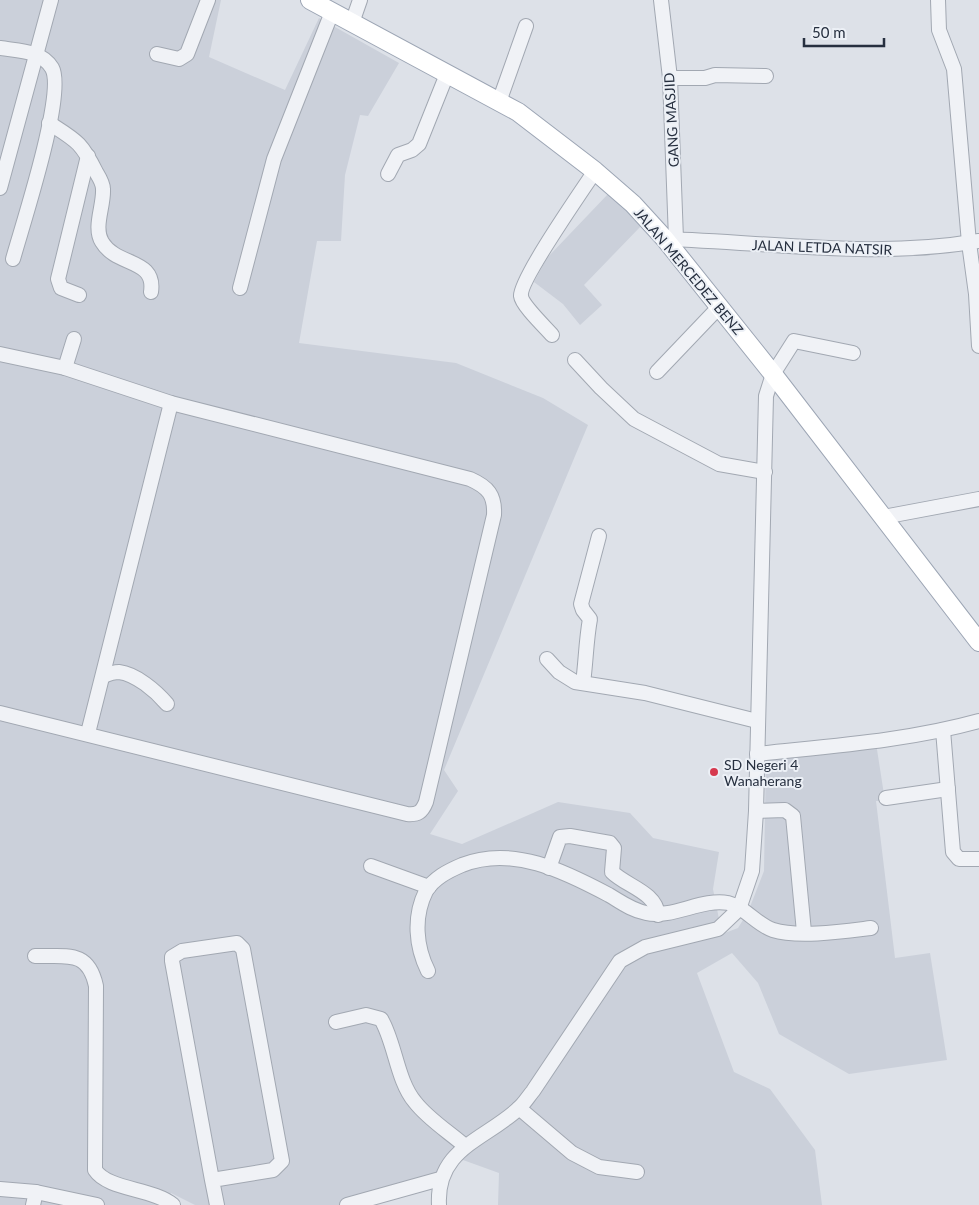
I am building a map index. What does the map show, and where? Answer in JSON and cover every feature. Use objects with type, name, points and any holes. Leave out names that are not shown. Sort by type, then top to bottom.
[{"type":"main road","name":"JALAN MERCEDEZ BENZ","points":[[310,0],[525,116],[595,171],[670,239],[719,308],[773,374],[978,639]]},
{"type":"street","points":[[0,188],[51,0]]},
{"type":"street","points":[[157,54],[178,59],[187,54],[208,0]]},
{"type":"street","points":[[352,23],[360,0]]},
{"type":"street","name":"GANG MASJID","points":[[662,0],[670,78],[670,239]]},
{"type":"street","points":[[938,0],[939,30],[954,69],[974,242],[979,346]]},
{"type":"street","points":[[240,288],[274,159],[332,12]]},
{"type":"street","points":[[499,102],[526,26]]},
{"type":"street","points":[[0,48],[37,54],[51,67],[56,81],[49,123],[13,259]]},
{"type":"street","points":[[388,174],[398,155],[412,150],[419,144],[447,74]]},
{"type":"street","points":[[670,78],[705,78],[715,75],[766,76]]},
{"type":"street","points":[[49,123],[75,140],[88,156],[103,188],[98,225],[100,239],[113,255],[145,270],[152,284],[151,292]]},
{"type":"street","points":[[79,295],[61,288],[58,279],[88,156]]},
{"type":"street","points":[[552,335],[523,300],[522,289],[550,239],[595,171]]},
{"type":"street","name":"JALAN LETDA NATSIR","points":[[670,239],[846,250],[906,250],[974,242]]},
{"type":"street","points":[[657,372],[719,308]]},
{"type":"street","points":[[65,368],[74,339]]},
{"type":"street","points":[[439,1205],[440,1179],[452,1160],[466,1146],[519,1108],[549,1068],[620,961],[644,947],[718,929],[739,909],[752,871],[756,811],[766,396],[773,374],[796,341],[853,353]]},
{"type":"street","points":[[0,354],[65,368],[171,403],[470,479],[487,488],[494,502],[494,515],[426,802],[423,810],[418,813],[407,814],[88,733],[0,713]]},
{"type":"street","points":[[575,360],[615,403],[634,420],[719,464],[765,472]]},
{"type":"street","points":[[88,733],[171,403]]},
{"type":"street","points":[[883,517],[979,499]]},
{"type":"street","points":[[583,683],[588,653],[585,646],[590,620],[581,604],[599,536]]},
{"type":"street","points":[[547,659],[552,666],[571,680],[645,693],[757,721]]},
{"type":"street","points":[[103,676],[115,672],[126,675],[152,689],[166,704]]},
{"type":"street","points":[[757,754],[943,730],[979,721]]},
{"type":"street","points":[[943,730],[954,856],[962,859],[979,858]]},
{"type":"street","points":[[886,798],[948,788]]},
{"type":"street","points":[[756,811],[785,810],[793,816],[804,932]]},
{"type":"street","points":[[549,868],[560,837],[570,836],[610,843],[614,848],[612,872],[651,900],[657,908],[658,914]]},
{"type":"street","points":[[428,971],[420,955],[418,940],[420,907],[429,887],[447,872],[488,857],[514,858],[549,868],[609,895],[628,908],[658,914],[724,903],[739,909],[772,930],[804,932],[872,928]]},
{"type":"street","points":[[370,866],[429,887]]},
{"type":"street","points":[[212,1180],[273,1170],[282,1161],[243,949],[237,943],[182,951],[172,957],[212,1180],[217,1205]]},
{"type":"street","points":[[35,956],[80,959],[88,964],[94,973],[96,986],[95,1170],[106,1180],[153,1193],[172,1205]]},
{"type":"street","points":[[336,1022],[366,1015],[381,1019],[386,1027],[396,1062],[414,1102],[466,1146]]},
{"type":"street","points":[[519,1108],[572,1153],[599,1166],[637,1172]]},
{"type":"street","points":[[347,1205],[440,1179]]},
{"type":"street","points":[[0,1189],[35,1199],[97,1205]]},
{"type":"shaded area","points":[[0,0],[221,0],[209,57],[285,90],[319,18],[399,63],[368,116],[360,115],[345,175],[341,241],[317,241],[299,343],[456,363],[543,398],[588,425],[444,770],[458,791],[430,834],[462,844],[558,802],[630,813],[653,838],[719,852],[713,889],[722,934],[738,928],[748,912],[764,871],[766,755],[876,743],[885,801],[876,801],[895,958],[930,953],[947,1060],[849,1074],[779,1034],[758,983],[732,953],[697,973],[734,1072],[770,1089],[815,1150],[822,1205],[498,1205],[499,1173],[463,1160],[437,1178],[349,1205],[195,1205],[171,1193],[164,1205],[0,1205]]},
{"type":"shaded area","points":[[609,193],[641,226],[584,285],[602,305],[580,325],[563,304],[534,282],[547,258]]},
{"type":"place","name":"SD Negeri 4 Wanaherang","points":[[714,772]]}]
